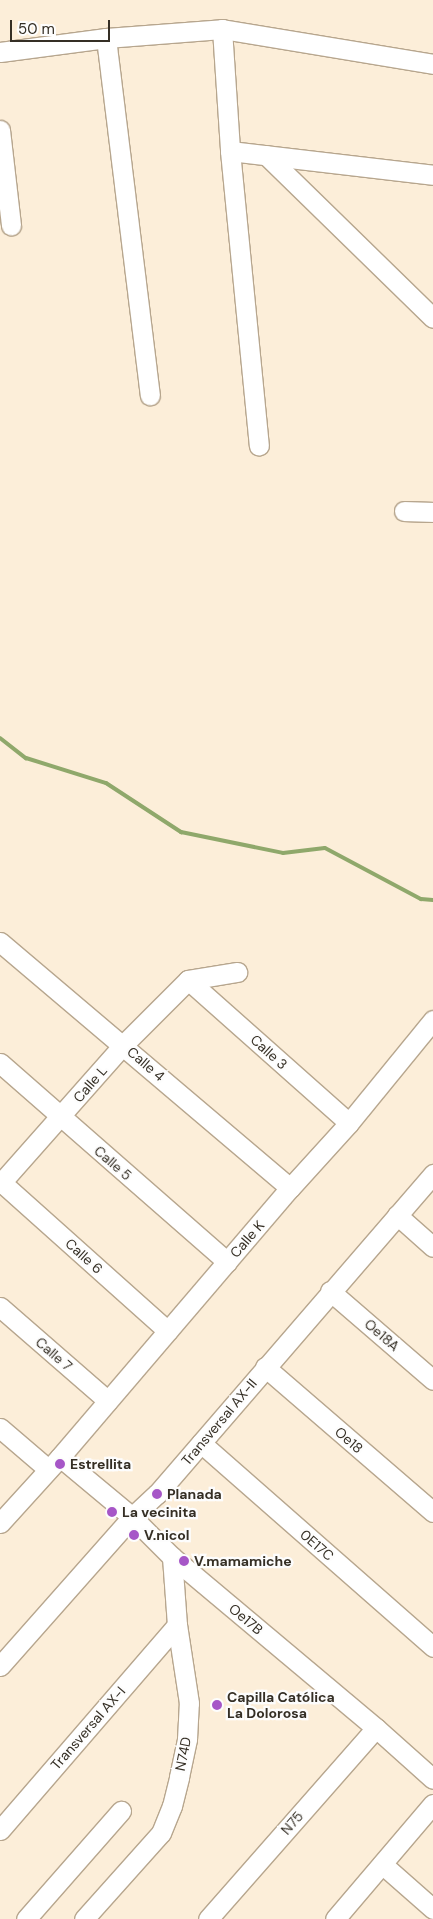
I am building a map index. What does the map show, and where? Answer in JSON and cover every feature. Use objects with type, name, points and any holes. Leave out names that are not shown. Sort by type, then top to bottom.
[{"type":"street","points":[[222,29],[230,151],[259,446]]},
{"type":"street","points":[[0,52],[106,38],[222,29],[433,64]]},
{"type":"street","points":[[106,38],[150,395]]},
{"type":"street","points":[[0,130],[11,225]]},
{"type":"street","points":[[230,151],[433,175]]},
{"type":"street","points":[[266,155],[433,318]]},
{"type":"street","points":[[404,511],[433,512]]},
{"type":"street","name":"Calle 4","points":[[0,942],[290,1188]]},
{"type":"street","points":[[188,980],[237,972]]},
{"type":"street","name":"Calle L","points":[[0,1182],[61,1118],[123,1045],[188,980]]},
{"type":"street","name":"Calle 3","points":[[188,980],[349,1123]]},
{"type":"street","name":"Calle K","points":[[0,1523],[108,1402],[290,1188],[349,1123],[433,1020]]},
{"type":"street","name":"Calle 5","points":[[0,1063],[227,1262]]},
{"type":"street","name":"Transversal AX-II","points":[[0,1666],[132,1517],[157,1494],[330,1291],[433,1174]]},
{"type":"street","name":"Calle 6","points":[[0,1182],[168,1331]]},
{"type":"street","points":[[397,1215],[433,1247]]},
{"type":"street","name":"Oe18A","points":[[330,1291],[433,1380]]},
{"type":"street","name":"Calle 7","points":[[0,1307],[108,1402]]},
{"type":"street","name":"Oe18","points":[[265,1367],[433,1512]]},
{"type":"street","name":"Oe17B","points":[[0,1428],[132,1517],[172,1557],[376,1728],[433,1779]]},
{"type":"street","name":"0E17C","points":[[201,1443],[433,1646]]},
{"type":"street","name":"N74D","points":[[84,1919],[162,1833],[172,1806],[187,1739],[189,1703],[176,1625],[172,1557]]},
{"type":"street","name":"Transversal AX-I","points":[[0,1830],[176,1625]]},
{"type":"street","name":"N75","points":[[208,1919],[376,1728]]},
{"type":"street","points":[[335,1919],[433,1804]]},
{"type":"street","points":[[26,1919],[121,1811]]},
{"type":"street","points":[[382,1864],[433,1908]]},
{"type":"waterway","points":[[0,738],[26,758],[106,783],[181,832],[283,853],[325,848],[421,899],[433,900]]},
{"type":"place","name":"Estrellita","points":[[60,1464]]},
{"type":"place","name":"Planada","points":[[157,1494]]},
{"type":"place","name":"La vecinita","points":[[112,1512]]},
{"type":"place","name":"V.nicol","points":[[134,1535]]},
{"type":"place","name":"V.mamamiche","points":[[184,1561]]},
{"type":"place","name":"Capilla Católica La Dolorosa","points":[[217,1705]]}]
